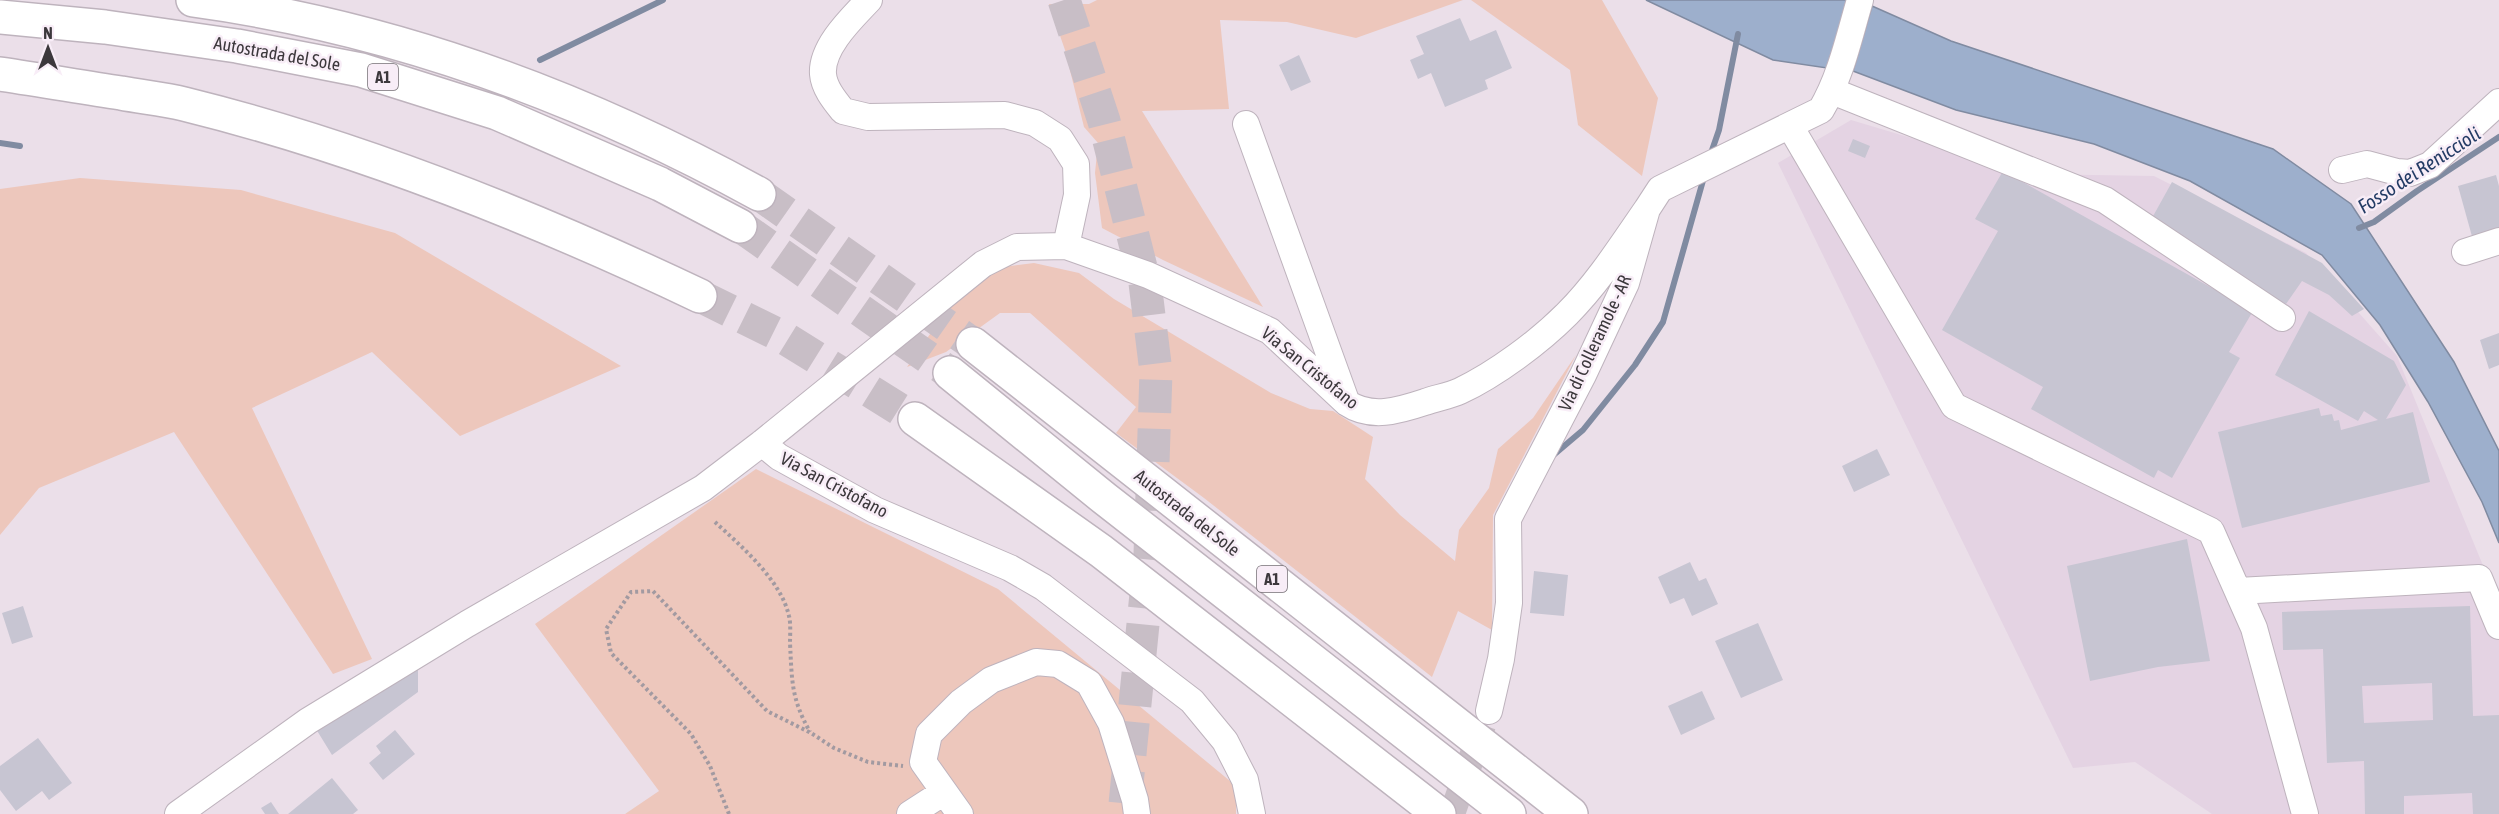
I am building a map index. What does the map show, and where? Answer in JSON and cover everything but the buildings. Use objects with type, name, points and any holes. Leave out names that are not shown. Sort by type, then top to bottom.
[{"type":"highway","name":"Autostrada del Sole","points":[[193,0],[246,7],[374,36],[501,77],[620,124],[687,155],[759,194]]},
{"type":"highway","name":"Autostrada del Sole","points":[[0,17],[105,27],[226,44],[361,70],[507,117],[650,179],[740,226]]},
{"type":"highway","points":[[0,74],[183,103],[302,137],[410,173],[595,245],[700,296]]},
{"type":"highway","name":"Autostrada del Sole","points":[[973,344],[1571,814]]},
{"type":"highway","name":"A1","points":[[950,373],[1104,498],[1509,814]]},
{"type":"highway","points":[[915,419],[1101,551],[1439,814]]},
{"type":"highway","points":[[1274,686],[1364,778],[1404,814]]},
{"type":"street","points":[[869,0],[840,32],[825,61],[823,75],[830,94],[843,111],[868,117],[1005,115],[1035,123],[1060,139],[1076,164],[1077,195],[1066,246]]},
{"type":"street","points":[[1860,0],[1836,81],[2105,200],[2282,318]]},
{"type":"street","name":"Via di Colleramole - AR","points":[[1489,711],[1501,659],[1509,603],[1508,519],[1583,375],[1626,283],[1647,209],[1660,189],[1821,110],[1836,81]]},
{"type":"street","points":[[2342,170],[2367,164],[2410,173],[2430,165],[2499,102]]},
{"type":"street","points":[[1246,124],[1347,403]]},
{"type":"street","points":[[1790,126],[1954,406],[2211,531],[2254,628],[2305,814]]},
{"type":"street","name":"Via San Cristofano","points":[[178,814],[308,721],[467,624],[703,488],[983,264],[1017,247],[1066,246],[1148,275],[1270,331],[1347,403],[1359,411],[1376,413],[1412,406],[1459,391],[1538,342],[1569,313],[1606,268],[1647,209]]},
{"type":"street","points":[[2465,252],[2499,241]]},
{"type":"street","name":"Via San Cristofano","points":[[762,443],[779,457],[875,510],[1010,568],[1043,587],[1192,701],[1225,741],[1245,780],[1252,814]]},
{"type":"street","points":[[2238,591],[2479,578],[2499,626]]},
{"type":"street","points":[[960,814],[923,762],[929,734],[961,702],[991,680],[1036,662],[1058,664],[1089,683],[1111,723],[1135,800],[1137,814]]},
{"type":"street","points":[[910,814],[944,792]]},
{"type":"path","points":[[715,522],[753,557],[777,591],[789,615],[792,691],[799,712],[811,733]]},
{"type":"path","points":[[729,814],[710,766],[691,734],[611,653],[606,628],[631,592],[653,591],[767,711],[811,733],[834,748],[868,762],[901,766],[923,762]]},
{"type":"shaded area","points":[[1097,0],[1463,0],[1356,38],[1287,22],[1220,20],[1229,109],[1142,111],[1263,307],[1163,260],[1102,228],[1095,173],[1098,143],[1084,127],[1065,50],[1049,4],[1089,4]]},
{"type":"shaded area","points":[[1471,0],[1602,0],[1658,98],[1642,176],[1578,125],[1570,70]]},
{"type":"shaded area","points":[[1851,120],[2032,174],[2154,176],[2306,253],[2397,356],[2484,568],[2499,597],[2499,814],[2212,814],[2135,762],[2073,768],[1778,163]]},
{"type":"shaded area","points":[[80,178],[241,190],[395,233],[621,366],[460,436],[372,352],[252,408],[372,659],[333,674],[174,432],[39,488],[0,535],[0,189]]},
{"type":"shaded area","points":[[1034,263],[1079,273],[1114,299],[1271,393],[1310,409],[1333,411],[1373,437],[1365,479],[1400,515],[1455,561],[1459,530],[1489,488],[1498,449],[1533,418],[1576,355],[1493,515],[1492,630],[1458,611],[1432,677],[1204,498],[1116,433],[1136,407],[1030,313],[1000,313],[946,352],[907,367],[949,307],[996,268]]},
{"type":"shaded area","points":[[756,469],[998,589],[1236,786],[1236,814],[625,814],[659,791],[535,624]]},
{"type":"water","points":[[1646,0],[1848,0],[1827,68],[1773,60]]},
{"type":"water","points":[[1872,6],[1951,41],[2273,149],[2351,204],[2454,362],[2499,451],[2499,543],[2482,502],[2428,402],[2380,325],[2322,255],[2190,181],[2094,144],[1956,110],[1853,71]]},
{"type":"waterway","points":[[540,60],[663,0]]},
{"type":"waterway","points":[[1710,156],[1719,130],[1738,34]]},
{"type":"waterway","name":"Fosso dei Reniccioli","points":[[2359,228],[2374,222],[2499,137]]},
{"type":"waterway","points":[[0,143],[20,146]]},
{"type":"waterway","points":[[1550,458],[1583,430],[1635,365],[1663,322],[1704,177]]},
{"type":"tunnel","points":[[1064,0],[1104,121],[1145,283],[1156,372],[1150,554],[1124,814]]},
{"type":"tunnel","points":[[759,194],[973,344]]},
{"type":"tunnel","points":[[740,226],[950,373]]},
{"type":"tunnel","points":[[700,296],[783,337],[915,419]]},
{"type":"tunnel","points":[[1452,814],[1483,725]]}]
